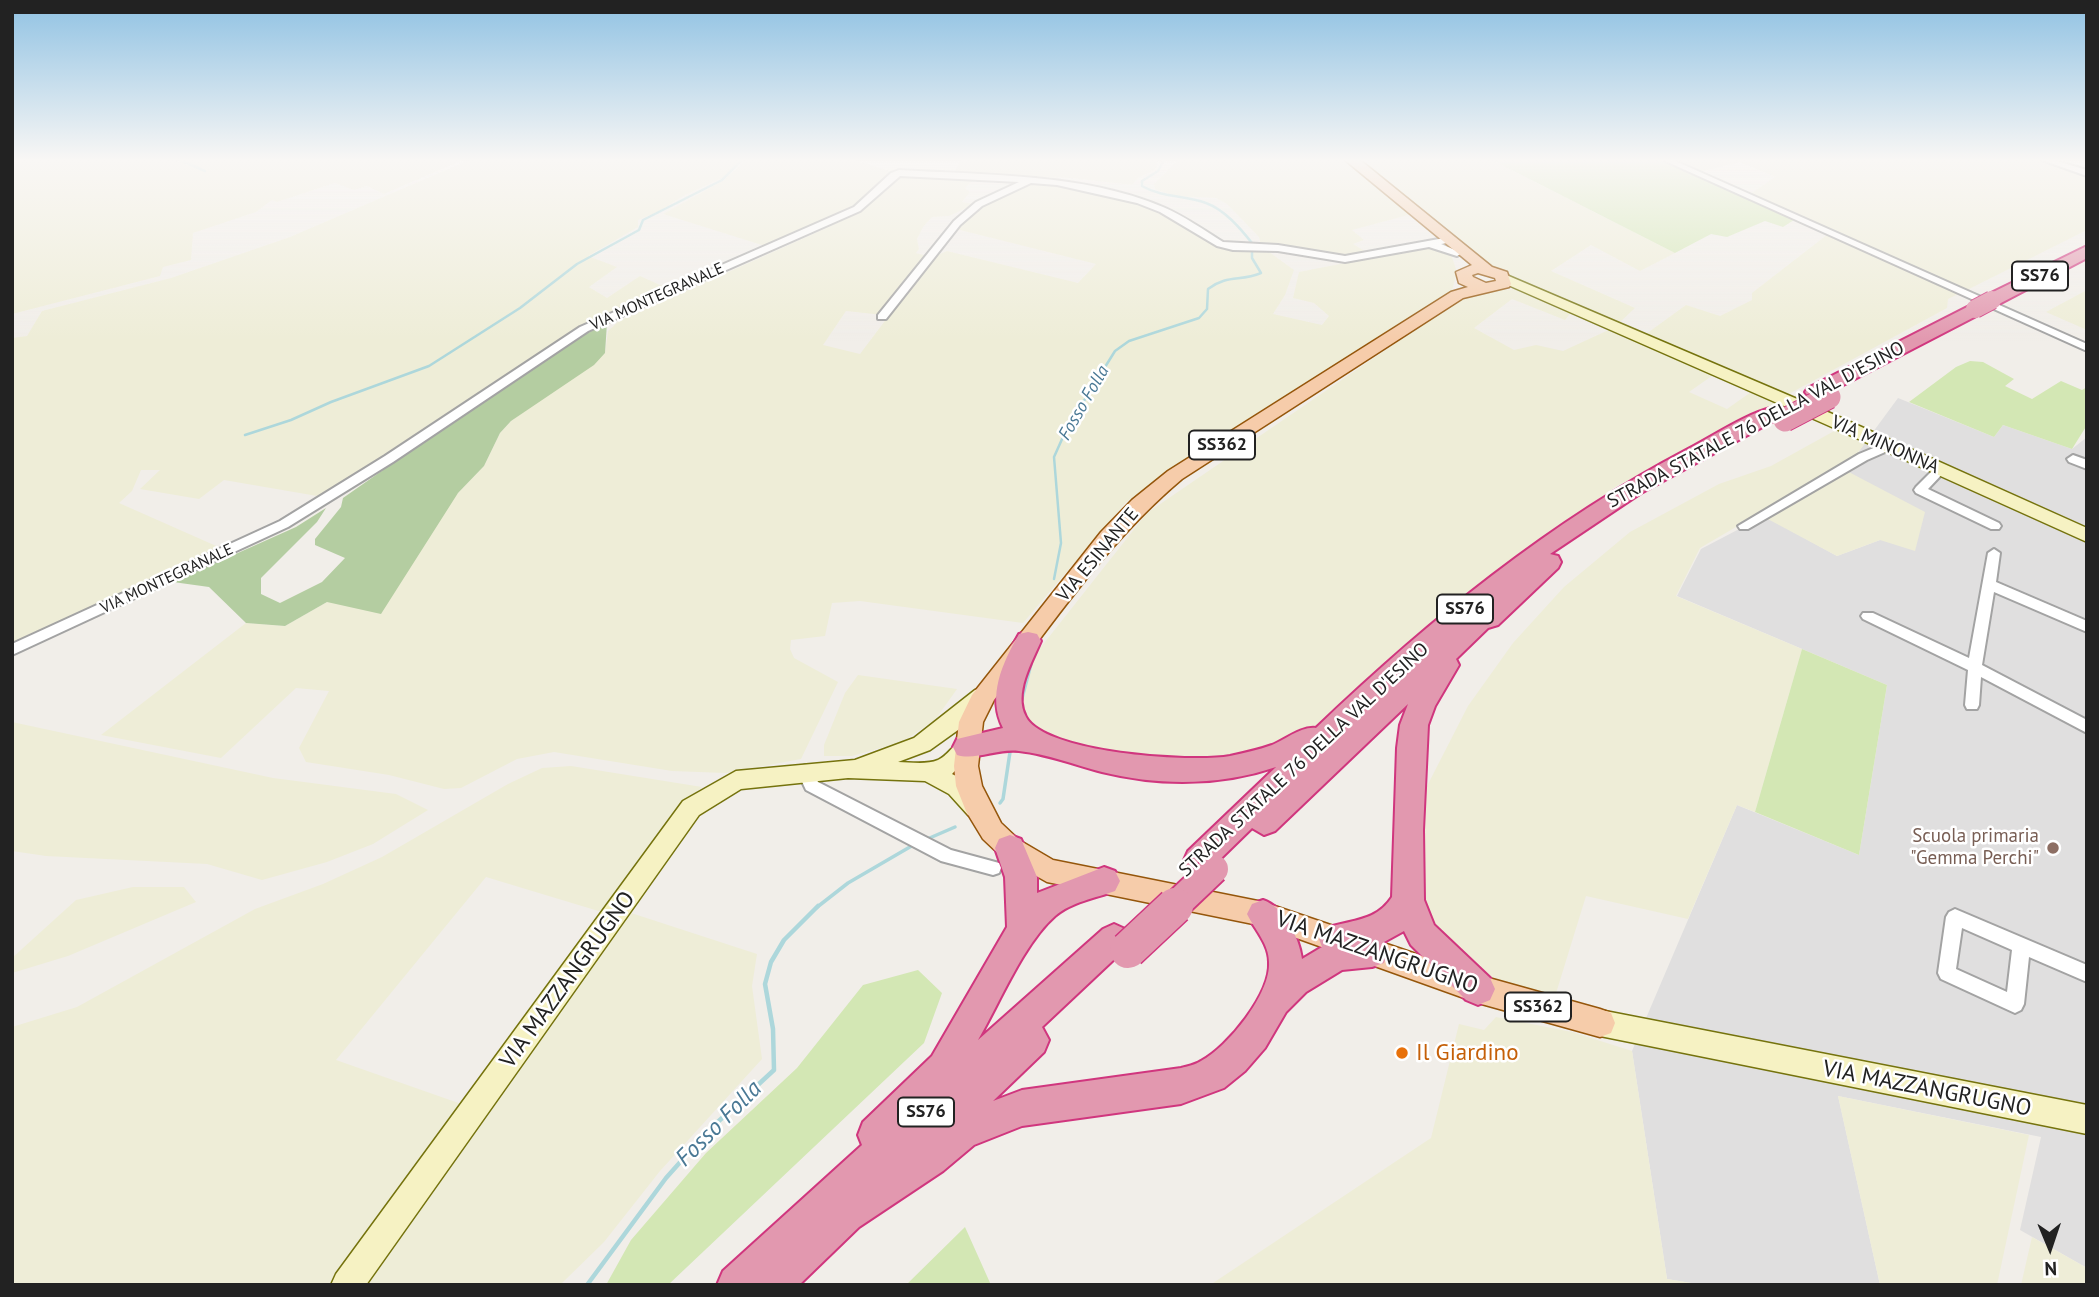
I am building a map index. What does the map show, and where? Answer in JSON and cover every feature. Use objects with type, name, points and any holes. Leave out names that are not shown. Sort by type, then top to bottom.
[{"type":"highway","name":"STRADA STATALE 76 DELLA VAL D'ESINO","points":[[1990,308],[2087,251]]},
{"type":"highway","name":"STRADA STATALE 76 DELLA VAL D'ESINO","points":[[1206,864],[1347,718],[1474,601],[1588,516],[1640,484],[2087,262]]},
{"type":"highway","name":"STRADA STATALE 76 DELLA VAL D'ESINO","points":[[737,1285],[841,1205],[1206,864],[1549,562],[1599,526],[1779,417]]},
{"type":"highway","points":[[1478,989],[1422,935],[1408,900],[1410,748],[1414,725],[1422,704],[1444,668],[1468,638],[1549,562]]},
{"type":"highway","points":[[1028,641],[1009,688],[1007,706],[1014,727],[1028,739]]},
{"type":"highway","points":[[967,747],[985,740],[1028,739],[1129,767],[1186,771],[1245,767],[1289,752],[1347,718]]},
{"type":"highway","points":[[1002,858],[1021,877],[1023,929]]},
{"type":"highway","points":[[841,1205],[852,1158],[944,1068],[1023,929],[1045,905],[1066,894],[1104,881]]},
{"type":"highway","points":[[1335,939],[1385,929],[1398,918],[1408,900]]},
{"type":"highway","points":[[841,1205],[930,1158],[961,1132],[1022,1108],[1181,1086],[1211,1076],[1233,1059],[1253,1035],[1284,983],[1288,958],[1278,935],[1263,914]]},
{"type":"highway","points":[[1274,1001],[1294,981],[1337,956],[1372,952]]},
{"type":"highway","name":"STRADA STATALE 76 DELLA VAL D'ESINO","points":[[770,1285],[841,1205]]},
{"type":"main road","points":[[1424,221],[1454,246],[1485,268],[1496,272],[1496,284]]},
{"type":"main road","points":[[1454,246],[1461,282]]},
{"type":"main road","name":"SS362","points":[[1461,282],[1472,268],[1485,268]]},
{"type":"main road","name":"VIA ESINANTE","points":[[967,747],[971,722],[984,695],[1108,537],[1139,505],[1166,483],[1461,282],[1496,284]]},
{"type":"main road","name":"VIA MINONNA","points":[[1496,284],[1528,288],[2087,536]]},
{"type":"main road","name":"VIA MAZZANGRUGNO","points":[[848,769],[922,744],[984,695]]},
{"type":"main road","name":"VIA MAZZANGRUGNO","points":[[922,744],[967,747],[969,786],[979,811]]},
{"type":"main road","points":[[928,772],[948,766],[967,747]]},
{"type":"main road","name":"VIA MAZZANGRUGNO","points":[[346,1285],[691,808],[736,780],[805,771],[848,769],[928,772],[957,787],[979,811],[992,831],[1002,858],[1047,870],[1263,914],[1478,989],[1600,1023],[2085,1120]]},
{"type":"street","name":"VIA MONTEGRANALE","points":[[12,650],[284,524],[379,466],[584,329],[833,221]]},
{"type":"street","points":[[882,317],[960,221]]},
{"type":"street","name":"VIA MONTEGRANALE","points":[[1182,221],[1220,244],[1278,248],[1345,259],[1429,244],[1454,246]]},
{"type":"street","points":[[1802,221],[2087,348]]},
{"type":"street","name":"VIA MONTEGRANALE","points":[[1429,244],[1454,246]]},
{"type":"street","points":[[1744,526],[1863,457],[1888,446]]},
{"type":"street","points":[[2079,458],[2087,465]]},
{"type":"street","points":[[1940,470],[1920,491],[1995,526]]},
{"type":"street","points":[[1972,705],[1975,667],[1994,553]]},
{"type":"street","points":[[1989,584],[2087,627]]},
{"type":"street","points":[[1868,616],[1975,667],[2087,727]]},
{"type":"street","points":[[805,771],[811,786],[962,862],[1002,858]]},
{"type":"street","points":[[2021,945],[2015,1004],[1947,973],[1955,917],[2021,945],[2087,974]]},
{"type":"shaded area","points":[[1898,398],[1994,437],[2003,425],[2072,449],[2087,437],[2087,1268],[2020,1230],[2041,1137],[1838,1096],[1880,1285],[1703,1285],[1667,1279],[1632,1051],[1737,805],[1859,855],[1887,685],[1677,596],[1701,549],[1764,516],[1837,556],[1880,540],[1845,470]]},
{"type":"green space","points":[[12,221],[230,221],[193,233],[191,260],[163,267],[160,276],[12,314]]},
{"type":"green space","points":[[328,221],[638,221],[638,227],[588,256],[617,267],[589,287],[607,298],[640,276],[669,289],[560,339],[323,497],[224,480],[199,499],[140,489],[160,470],[141,470],[132,491],[119,503],[223,549],[12,645],[12,338],[27,336],[42,311],[171,278],[290,237]]},
{"type":"green space","points":[[684,221],[826,221],[765,246]]},
{"type":"green space","points":[[842,221],[929,221],[917,239],[919,249],[916,253],[927,256],[883,315],[846,311],[823,345],[860,354],[933,257],[947,251],[1078,283],[1096,264],[956,229],[965,221],[1177,221],[1215,244],[1265,249],[1294,270],[1285,295],[1273,314],[1322,325],[1329,316],[1314,303],[1293,298],[1299,272],[1427,247],[1443,249],[1451,254],[1457,272],[1452,291],[1189,458],[1126,502],[1023,623],[860,601],[832,603],[825,636],[791,640],[790,649],[794,658],[838,682],[801,759],[726,773],[672,771],[554,752],[517,759],[461,788],[444,789],[389,775],[306,762],[299,748],[329,691],[296,688],[221,758],[101,735],[246,623],[285,626],[327,602],[458,493],[484,466],[500,433],[511,421],[605,353],[608,331],[619,321]]},
{"type":"green space","points":[[1243,221],[1388,221],[1352,230],[1364,240],[1353,244],[1368,253],[1345,257],[1261,245],[1259,237]]},
{"type":"green space","points":[[1431,221],[1611,221],[1675,253],[1640,271],[1591,245],[1551,271],[1635,308],[1619,323],[1509,279],[1499,268],[1481,262]]},
{"type":"green space","points":[[1611,221],[1793,221],[1783,227],[1765,221],[1727,237],[1711,234],[1675,253]]},
{"type":"green space","points":[[1805,221],[2087,221],[2087,230],[1963,292]]},
{"type":"green space","points":[[1828,234],[1958,294],[1948,299],[1947,308],[1787,395],[1646,334],[1686,305],[1720,316],[1752,300],[1752,293]]},
{"type":"green space","points":[[1518,289],[1573,310],[1565,320],[1512,299],[1474,328],[1514,350],[1536,345],[1563,351],[1615,327],[1716,373],[1689,392],[1727,409],[1754,390],[1780,403],[1615,487],[1460,598],[1328,723],[1262,756],[1203,766],[1122,760],[1028,733],[1013,705],[1026,666],[1147,513],[1466,295]]},
{"type":"green space","points":[[2087,290],[2087,330],[2046,312]]},
{"type":"green space","points":[[607,323],[605,353],[594,365],[511,421],[500,433],[484,466],[458,493],[381,614],[327,602],[285,626],[246,623],[209,587],[173,582],[296,527],[326,508],[317,522],[261,578],[261,594],[280,603],[322,582],[345,558],[315,545],[315,539],[341,507],[343,498],[556,349]]},
{"type":"green space","points":[[1970,361],[1983,362],[2014,379],[2005,386],[2032,399],[2061,381],[2082,390],[2087,387],[2087,425],[2072,449],[2003,425],[1994,437],[1909,402],[1956,367]]},
{"type":"green space","points":[[1836,430],[1866,442],[1854,458],[1700,548],[1676,596],[1802,649],[1755,812],[1737,805],[1688,919],[1586,896],[1553,1003],[1475,979],[1448,956],[1417,900],[1424,792],[1468,706],[1513,643],[1564,587],[1630,532],[1719,484],[1771,466]]},
{"type":"green space","points":[[1845,470],[1925,512],[1915,551],[1880,540],[1837,556],[1764,517]]},
{"type":"green space","points":[[1802,649],[1887,685],[1859,855],[1755,812]]},
{"type":"green space","points":[[858,675],[957,689],[935,720],[902,742],[852,756],[824,756],[824,745],[845,693]]},
{"type":"green space","points":[[12,722],[273,778],[396,794],[428,810],[373,844],[327,862],[262,880],[207,864],[46,856],[12,851]]},
{"type":"green space","points":[[571,766],[702,787],[686,801],[605,913],[486,877],[336,1060],[467,1106],[335,1285],[12,1285],[12,1027],[77,1007],[255,909],[323,884],[382,857],[508,784],[542,768]]},
{"type":"green space","points":[[133,887],[184,887],[196,902],[68,956],[12,973],[12,958],[76,900]]},
{"type":"green space","points":[[625,911],[757,954],[752,986],[762,1059],[660,1171],[604,1242],[560,1285],[362,1285]]},
{"type":"green space","points":[[918,970],[942,993],[924,1043],[668,1285],[606,1285],[631,1240],[706,1153],[797,1068],[863,985]]},
{"type":"green space","points":[[1496,1017],[1572,1032],[1632,1051],[1667,1279],[1703,1285],[1210,1285],[1431,1138],[1459,1024],[1484,1030]]},
{"type":"green space","points":[[1838,1096],[2029,1135],[1997,1285],[1880,1285]]},
{"type":"green space","points":[[965,1227],[991,1285],[906,1285]]},
{"type":"green space","points":[[2032,1237],[2087,1268],[2087,1285],[2021,1285]]},
{"type":"waterway","points":[[245,435],[291,420],[331,402],[429,366],[520,308],[577,264],[639,230],[643,221]]},
{"type":"waterway","name":"Fosso Folla","points":[[1054,579],[1061,543],[1054,457],[1067,428],[1115,351],[1129,341],[1199,318],[1207,309],[1208,289],[1215,284],[1261,273],[1252,258],[1252,243],[1232,221]]},
{"type":"waterway","points":[[1021,702],[1031,664]]},
{"type":"waterway","points":[[1000,803],[1003,799],[1010,752]]},
{"type":"waterway","name":"Fosso Folla","points":[[925,840],[955,827]]},
{"type":"waterway","name":"Fosso Folla","points":[[816,908],[848,883],[915,844]]},
{"type":"waterway","name":"Fosso Folla","points":[[587,1285],[666,1178],[708,1131],[774,1070],[773,1029],[765,984],[771,962],[784,940],[816,908]]},
{"type":"place","name":"Scuola primaria \"Gemma Perchi\"","points":[[2053,848]]},
{"type":"place","name":"Il Giardino","points":[[1402,1053]]}]
